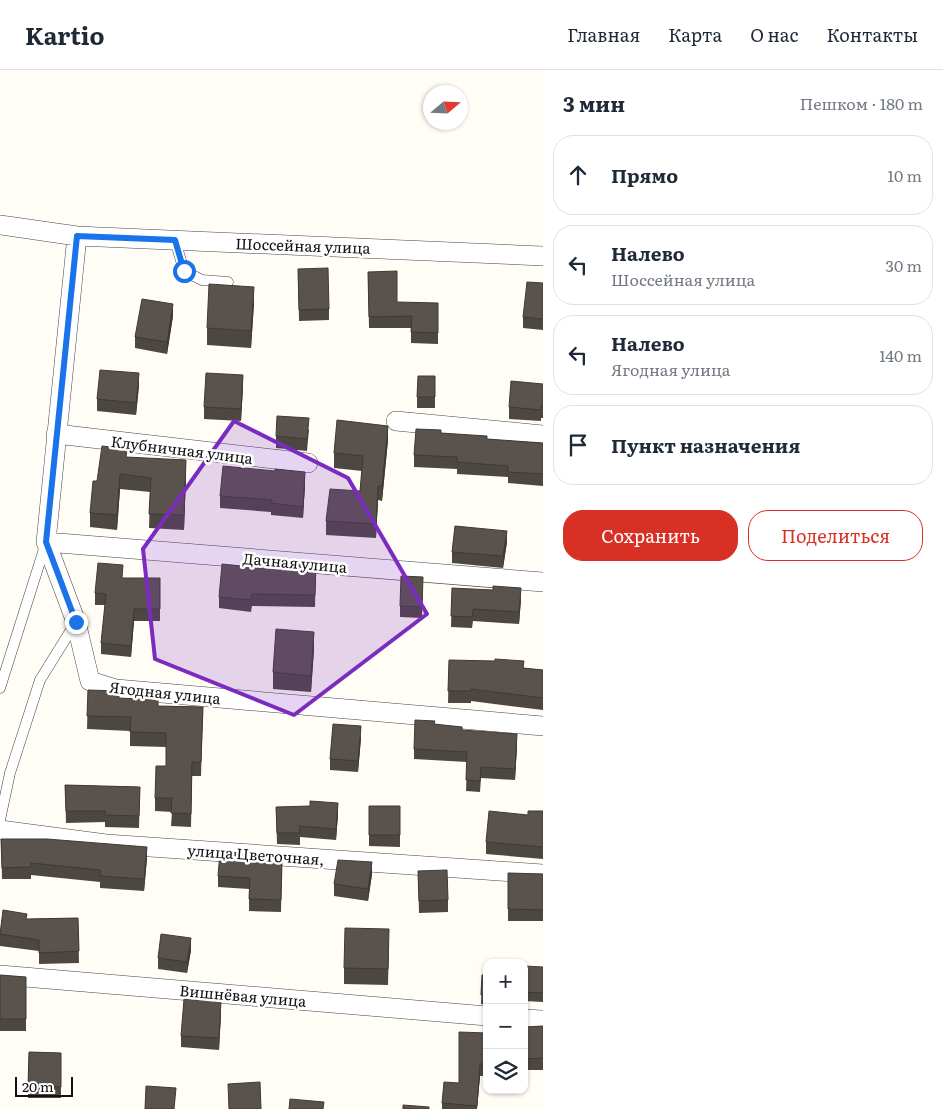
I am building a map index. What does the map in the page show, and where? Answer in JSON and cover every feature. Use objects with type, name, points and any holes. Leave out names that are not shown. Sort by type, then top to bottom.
[{"type":"street","name":"Шоссейная улица","points":[[0,225],[70,235],[543,256]]},
{"type":"street","name":"Ягодная улица","points":[[70,235],[56,434],[46,542],[76,622],[90,681],[116,689],[543,726]]},
{"type":"street","points":[[396,421],[543,435]]},
{"type":"street","name":"Клубничная улица","points":[[56,434],[308,463]]},
{"type":"street","name":"Дачная улица","points":[[46,542],[543,582]]},
{"type":"street","name":"улица Цветочная,","points":[[1,826],[106,844],[543,874]]},
{"type":"street","name":"Вишнёвая улица","points":[[0,975],[483,1016]]},
{"type":"street","points":[[528,1019],[543,1020]]},
{"type":"lane","points":[[175,240],[184,271],[202,280],[228,282]]},
{"type":"lane","points":[[0,688],[46,542]]},
{"type":"lane","points":[[1,826],[10,773],[40,680],[76,622]]},
{"type":"highlighted area","points":[[234,421],[348,478],[427,614],[294,715],[155,659],[143,549]]},
{"type":"building","points":[[328,268],[329,309],[299,310],[298,269]]},
{"type":"building","points":[[397,271],[397,302],[438,303],[438,333],[411,332],[412,316],[369,317],[368,272]]},
{"type":"building","points":[[527,282],[543,283],[543,319],[523,317]]},
{"type":"building","points":[[209,284],[254,287],[251,331],[207,328]]},
{"type":"building","points":[[142,299],[173,304],[167,342],[135,337]]},
{"type":"building","points":[[100,370],[139,373],[136,403],[97,399]]},
{"type":"building","points":[[206,373],[243,375],[241,409],[204,407]]},
{"type":"building","points":[[418,376],[435,376],[435,397],[417,397]]},
{"type":"building","points":[[511,381],[543,384],[543,407],[541,406],[541,410],[509,407]]},
{"type":"building","points":[[277,416],[309,418],[307,439],[276,436]]},
{"type":"building","points":[[337,420],[388,426],[382,486],[378,486],[376,524],[326,521],[330,489],[360,491],[363,456],[334,453]]},
{"type":"building","points":[[416,429],[441,430],[441,433],[487,436],[487,439],[543,443],[543,474],[508,472],[508,466],[457,462],[457,457],[414,455]]},
{"type":"building","points":[[102,446],[127,449],[126,457],[186,460],[184,515],[149,514],[151,478],[120,474],[117,515],[90,513],[93,481],[97,481]]},
{"type":"building","points":[[223,466],[305,472],[303,507],[271,503],[272,500],[220,496]]},
{"type":"building","points":[[455,526],[507,531],[503,556],[452,552]]},
{"type":"building","points":[[280,562],[316,563],[315,595],[252,594],[251,600],[219,597],[222,564],[280,570]]},
{"type":"building","points":[[98,563],[123,565],[122,578],[160,578],[160,609],[134,609],[131,646],[101,643],[106,594],[95,593]]},
{"type":"building","points":[[401,576],[423,577],[422,607],[400,606]]},
{"type":"building","points":[[493,586],[521,588],[519,612],[473,609],[472,617],[451,616],[452,588],[493,590]]},
{"type":"building","points":[[276,629],[314,632],[311,676],[273,672]]},
{"type":"building","points":[[495,659],[524,661],[523,668],[543,670],[543,698],[471,689],[471,691],[448,691],[449,660],[495,661]]},
{"type":"building","points":[[88,690],[119,691],[119,698],[158,700],[158,706],[203,707],[201,762],[192,762],[191,814],[171,813],[172,798],[155,798],[156,766],[166,766],[166,733],[130,732],[131,717],[87,716]]},
{"type":"building","points":[[415,720],[435,721],[434,724],[462,727],[462,730],[517,734],[515,769],[481,767],[480,781],[466,780],[467,752],[414,749]]},
{"type":"building","points":[[333,724],[361,726],[358,761],[330,759]]},
{"type":"building","points":[[65,785],[140,787],[139,816],[105,815],[105,811],[66,811]]},
{"type":"building","points":[[310,801],[338,803],[336,829],[299,826],[300,833],[277,833],[276,807],[310,806]]},
{"type":"building","points":[[369,806],[400,806],[400,835],[369,835]]},
{"type":"building","points":[[489,811],[528,815],[528,811],[543,811],[543,847],[486,842]]},
{"type":"building","points":[[1,839],[47,839],[147,847],[144,879],[100,876],[100,870],[31,863],[31,867],[2,868]]},
{"type":"building","points":[[220,852],[246,853],[246,859],[282,861],[281,900],[249,899],[250,878],[218,876]]},
{"type":"building","points":[[338,860],[372,862],[368,889],[334,884]]},
{"type":"building","points":[[447,870],[448,900],[419,901],[418,871]]},
{"type":"building","points":[[508,873],[543,874],[543,910],[508,909]]},
{"type":"building","points":[[3,910],[27,914],[26,919],[78,918],[79,951],[39,953],[39,940],[0,934]]},
{"type":"building","points":[[345,928],[389,929],[388,969],[344,968]]},
{"type":"building","points":[[161,934],[191,938],[187,962],[158,958]]},
{"type":"building","points":[[528,966],[543,967],[543,993],[528,992]]},
{"type":"building","points":[[0,975],[26,977],[26,1019],[0,1019]]},
{"type":"building","points":[[482,975],[483,975],[483,995],[481,995]]},
{"type":"building","points":[[184,999],[221,1001],[219,1038],[181,1036]]},
{"type":"building","points":[[543,1026],[543,1058],[528,1059],[528,1027]]},
{"type":"building","points":[[459,1032],[483,1033],[483,1064],[480,1064],[477,1106],[442,1103],[444,1082],[459,1083]]},
{"type":"building","points":[[29,1052],[61,1053],[61,1087],[28,1086]]},
{"type":"building","points":[[260,1082],[261,1109],[229,1109],[228,1084]]},
{"type":"building","points":[[146,1086],[176,1088],[174,1109],[145,1109]]},
{"type":"building","points":[[290,1099],[324,1102],[323,1109],[289,1109]]},
{"type":"building","points":[[403,1105],[429,1107],[429,1109],[403,1109]]},
{"type":"route","points":[[76,622],[46,542],[77,236],[175,240],[184,271]]}]
